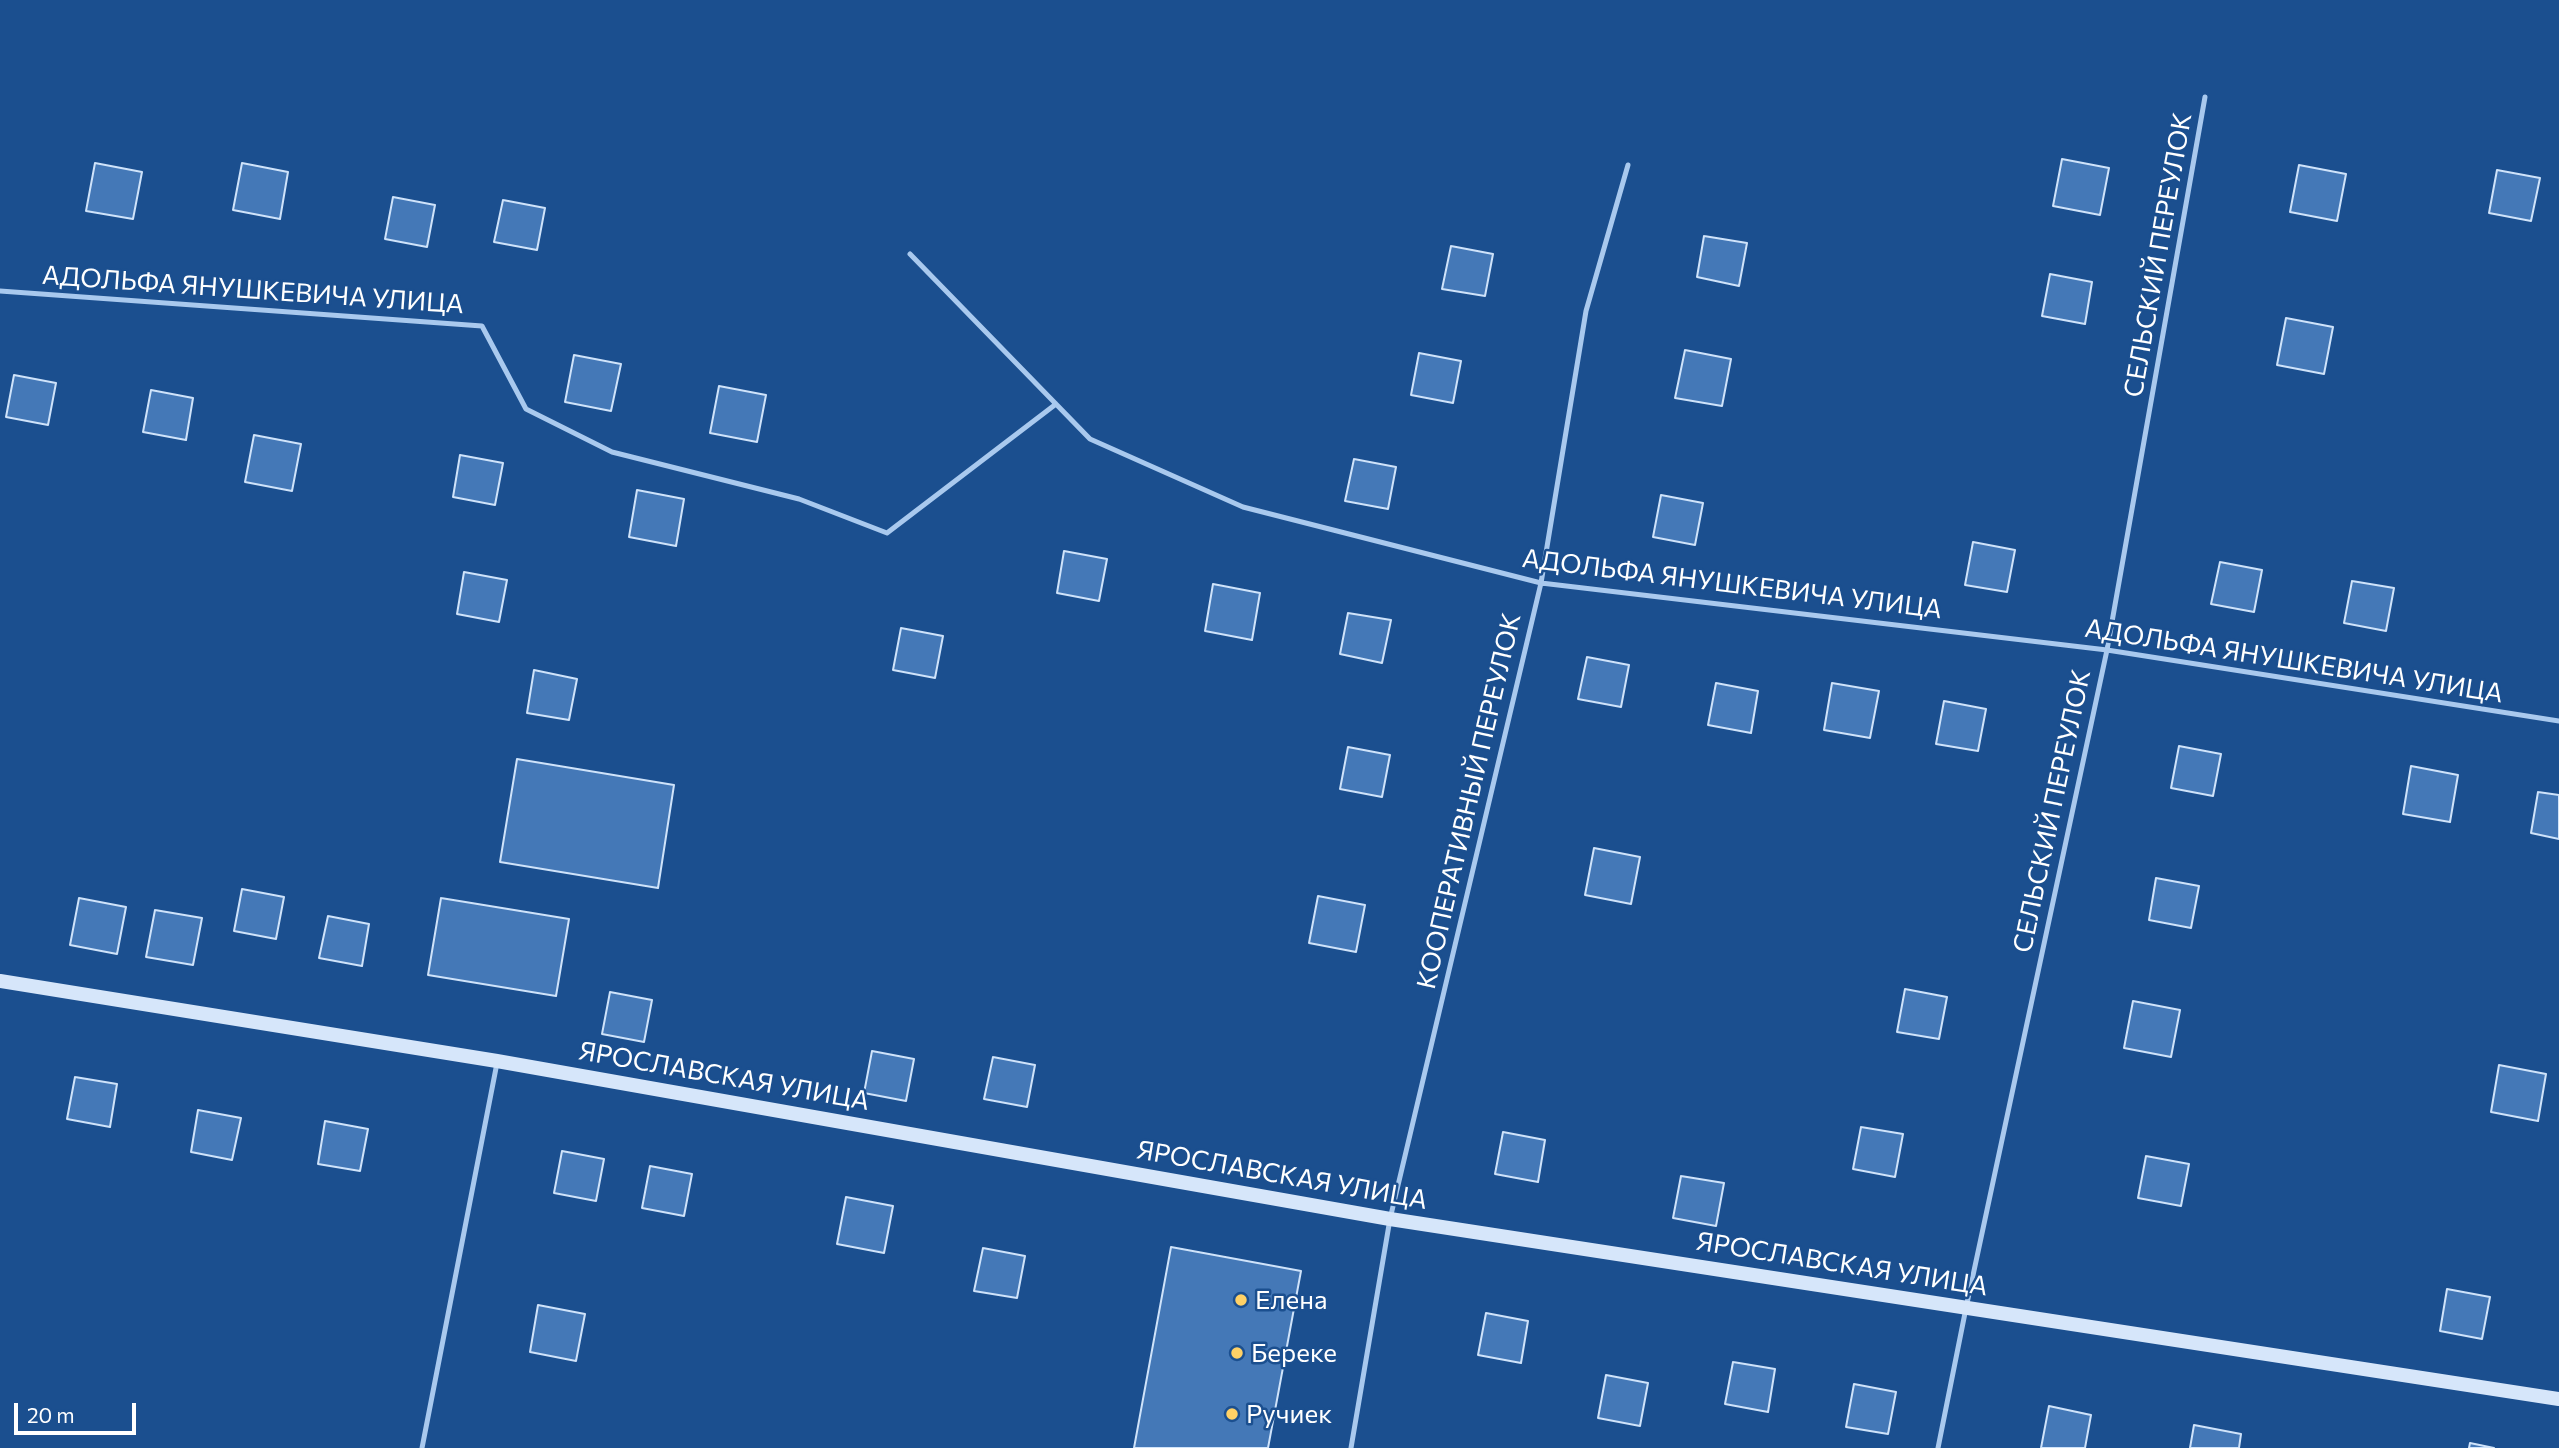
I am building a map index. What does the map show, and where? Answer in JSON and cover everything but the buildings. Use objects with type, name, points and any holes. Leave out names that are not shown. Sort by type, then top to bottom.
[{"type":"main road","name":"ЯРОСЛАВСКАЯ УЛИЦА","points":[[0,981],[498,1061],[1390,1219],[2559,1399]]},
{"type":"lane","name":"СЕЛЬСКИЙ ПЕРЕУЛОК","points":[[1938,1448],[2106,650],[2205,97]]},
{"type":"lane","name":"КООПЕРАТИВНЫЙ ПЕРЕУЛОК","points":[[1351,1448],[1390,1219],[1541,583],[1586,311],[1628,165]]},
{"type":"lane","name":"АДОЛЬФА ЯНУШКЕВИЧА УЛИЦА","points":[[911,254],[1090,439],[1243,507],[1541,583],[2106,650],[2559,721]]},
{"type":"lane","name":"АДОЛЬФА ЯНУШКЕВИЧА УЛИЦА","points":[[0,291],[482,326],[526,409],[612,452],[799,499],[887,533],[1056,404]]},
{"type":"lane","points":[[422,1448],[498,1061]]},
{"type":"place","name":"Елена","points":[[1241,1300]]},
{"type":"place","name":"Береке","points":[[1237,1353]]},
{"type":"place","name":"Ручиек","points":[[1232,1414]]}]
